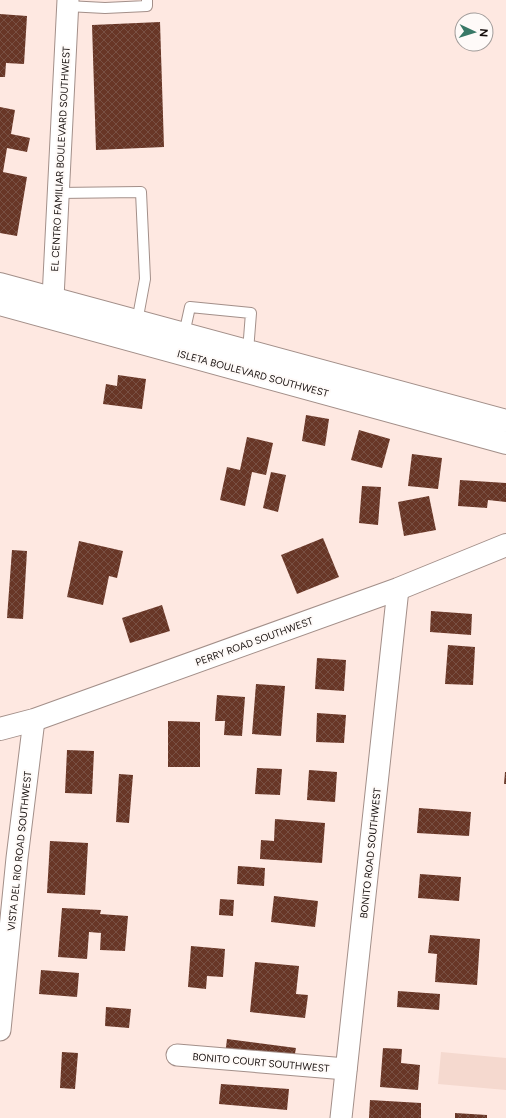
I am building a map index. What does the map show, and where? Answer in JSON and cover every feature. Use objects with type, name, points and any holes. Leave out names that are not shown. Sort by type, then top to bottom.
[{"type":"main road","name":"ISLETA BOULEVARD SOUTHWEST","points":[[0,284],[50,308],[506,443]]},
{"type":"main road","name":"ISLETA BOULEVARD SOUTHWEST","points":[[0,304],[50,308],[137,322],[506,421]]},
{"type":"main road","name":"PERRY ROAD SOUTHWEST","points":[[0,730],[34,720],[398,589],[506,545]]},
{"type":"street","name":"EL CENTRO FAMILIAR BOULEVARD SOUTHWEST","points":[[50,308],[58,193],[67,3]]},
{"type":"street","name":"BONITO ROAD SOUTHWEST","points":[[341,1118],[398,589]]},
{"type":"street","name":"VISTA DEL RIO ROAD SOUTHWEST","points":[[0,1030],[17,858],[34,720]]},
{"type":"street","name":"BONITO COURT SOUTHWEST","points":[[177,1055],[346,1069]]},
{"type":"lane","points":[[67,3],[106,8],[147,6],[147,0]]},
{"type":"lane","points":[[58,193],[141,192],[145,279],[137,322]]},
{"type":"lane","points":[[184,334],[190,307],[251,314],[248,352]]},
{"type":"shaded area","points":[[441,1052],[506,1058],[506,1090],[438,1084]]},
{"type":"building","points":[[0,14],[27,16],[24,64],[6,63],[5,77],[0,77]]},
{"type":"building","points":[[160,22],[164,147],[96,150],[92,25]]},
{"type":"building","points":[[0,107],[15,110],[11,134],[30,138],[27,152],[7,148],[3,172],[27,177],[17,236],[0,233]]},
{"type":"building","points":[[118,375],[146,379],[142,409],[103,404],[106,384],[117,386]]},
{"type":"building","points":[[306,415],[329,419],[325,446],[302,441]]},
{"type":"building","points":[[359,430],[390,439],[382,468],[351,460]]},
{"type":"building","points":[[247,437],[273,443],[266,475],[252,472],[245,506],[220,500],[227,467],[240,470]]},
{"type":"building","points":[[412,454],[442,458],[438,489],[408,486]]},
{"type":"building","points":[[271,472],[286,475],[278,512],[263,508]]},
{"type":"building","points":[[460,480],[506,483],[506,502],[488,500],[487,508],[458,506]]},
{"type":"building","points":[[362,486],[381,487],[378,525],[359,523]]},
{"type":"building","points":[[429,496],[436,530],[404,536],[398,502]]},
{"type":"building","points":[[323,538],[339,577],[297,594],[281,555]]},
{"type":"building","points":[[79,541],[123,551],[117,578],[109,576],[103,605],[67,597]]},
{"type":"building","points":[[12,550],[27,551],[23,619],[7,618]]},
{"type":"building","points":[[162,605],[170,631],[130,643],[122,618]]},
{"type":"building","points":[[431,611],[472,614],[471,635],[430,632]]},
{"type":"building","points":[[448,645],[475,647],[473,685],[445,684]]},
{"type":"building","points":[[317,658],[346,660],[344,691],[315,689]]},
{"type":"building","points":[[256,684],[285,686],[281,736],[252,734]]},
{"type":"building","points":[[217,695],[245,697],[242,736],[224,735],[225,721],[215,721]]},
{"type":"building","points":[[317,713],[346,715],[344,743],[316,742]]},
{"type":"building","points":[[168,721],[200,722],[200,767],[168,767]]},
{"type":"building","points":[[67,750],[94,751],[92,794],[65,793]]},
{"type":"building","points":[[257,768],[282,769],[280,795],[255,794]]},
{"type":"building","points":[[309,770],[337,772],[335,802],[307,800]]},
{"type":"building","points":[[505,772],[506,784],[504,784]]},
{"type":"building","points":[[119,774],[133,775],[129,823],[116,822]]},
{"type":"building","points":[[419,808],[471,812],[469,836],[417,833]]},
{"type":"building","points":[[275,819],[325,823],[322,863],[260,859],[261,840],[274,841]]},
{"type":"building","points":[[50,841],[88,843],[85,895],[47,893]]},
{"type":"building","points":[[238,866],[265,868],[264,886],[237,884]]},
{"type":"building","points":[[420,874],[461,877],[459,901],[418,898]]},
{"type":"building","points":[[274,896],[318,901],[315,927],[271,922]]},
{"type":"building","points":[[220,899],[234,900],[233,916],[219,915]]},
{"type":"building","points":[[62,908],[101,910],[100,914],[128,916],[125,951],[100,950],[101,933],[89,932],[87,959],[58,957]]},
{"type":"building","points":[[430,935],[480,939],[477,985],[435,982],[437,954],[428,953]]},
{"type":"building","points":[[191,946],[225,949],[223,977],[207,976],[206,989],[188,987]]},
{"type":"building","points":[[255,962],[299,966],[296,994],[308,995],[305,1018],[250,1012]]},
{"type":"building","points":[[41,970],[79,973],[77,997],[39,994]]},
{"type":"building","points":[[398,991],[440,994],[439,1010],[397,1007]]},
{"type":"building","points":[[106,1007],[131,1009],[129,1028],[105,1026]]},
{"type":"building","points":[[227,1039],[296,1048],[293,1064],[225,1055]]},
{"type":"building","points":[[383,1048],[402,1049],[401,1063],[420,1065],[418,1090],[380,1087]]},
{"type":"building","points":[[62,1052],[78,1053],[75,1089],[60,1088]]},
{"type":"building","points":[[221,1084],[289,1089],[287,1110],[219,1104]]},
{"type":"building","points":[[370,1100],[421,1103],[421,1118],[369,1118]]},
{"type":"building","points":[[455,1113],[487,1115],[487,1118],[455,1118]]}]
